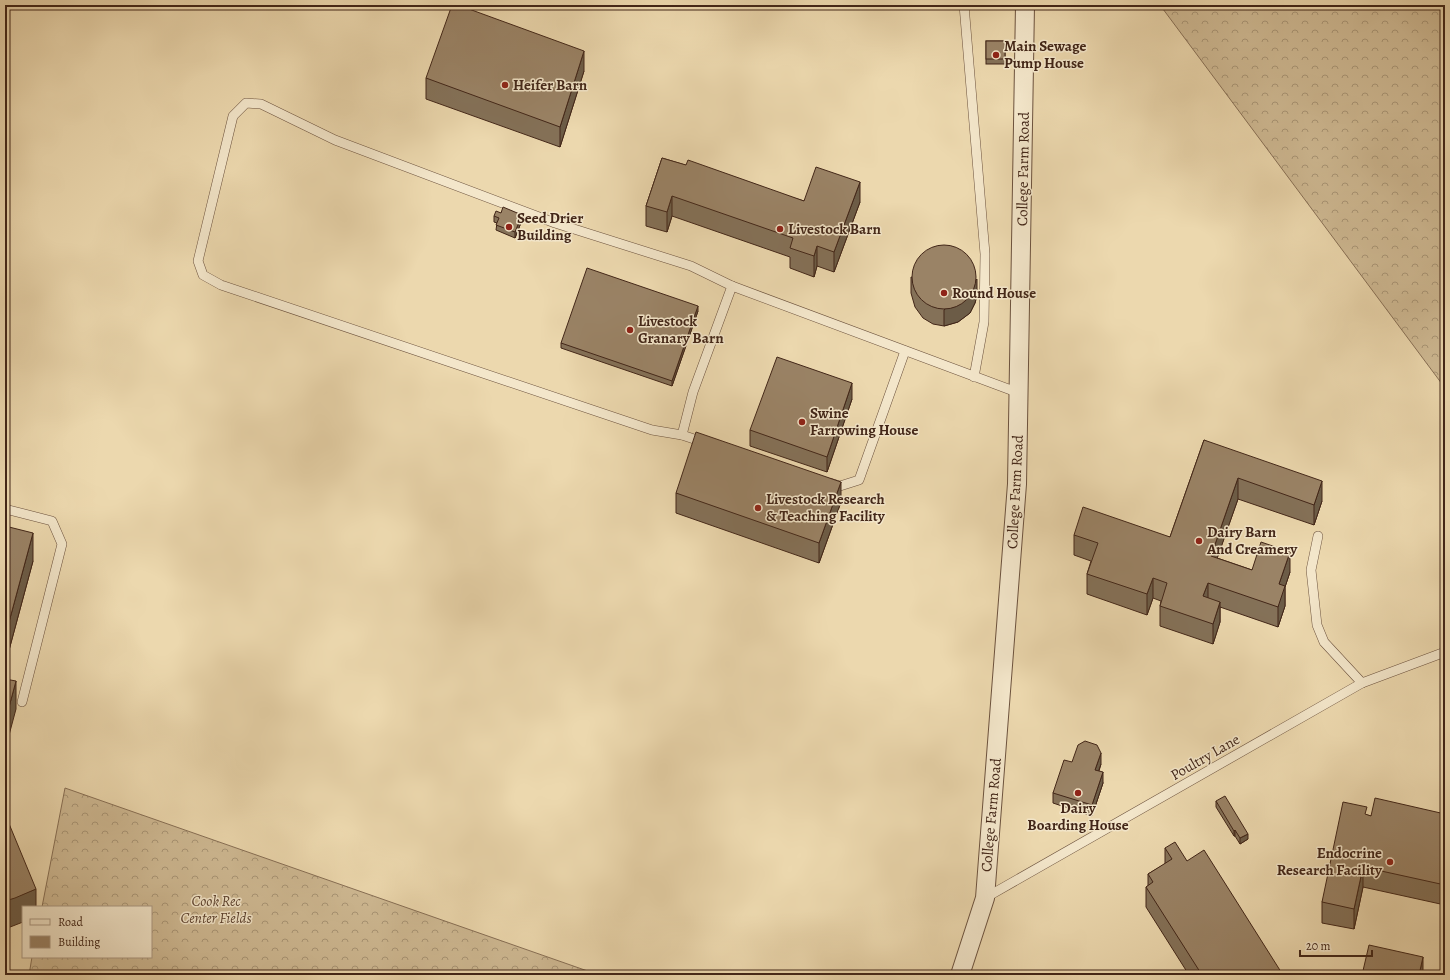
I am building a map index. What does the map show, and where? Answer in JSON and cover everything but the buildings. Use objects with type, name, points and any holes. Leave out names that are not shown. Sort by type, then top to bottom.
[{"type":"street","name":"College Farm Road","points":[[960,975],[984,898],[1017,484],[1025,5]]},
{"type":"lane","points":[[964,5],[986,254],[984,322],[974,377]]},
{"type":"lane","points":[[712,445],[682,435],[652,430],[221,285],[203,275],[198,261],[233,116],[246,103],[261,104],[335,140],[555,223],[692,266],[732,286],[1019,393]]},
{"type":"lane","points":[[682,435],[693,392],[732,286]]},
{"type":"lane","points":[[818,479],[840,486],[859,480],[904,351]]},
{"type":"lane","points":[[5,509],[52,520],[62,544],[22,702]]},
{"type":"lane","points":[[1318,536],[1311,570],[1316,625],[1324,642],[1362,683]]},
{"type":"lane","name":"Poultry Lane","points":[[984,898],[1362,683],[1445,652]]},
{"type":"green space","points":[[1160,5],[1445,5],[1445,388]]},
{"type":"green space","name":"Cook Rec Center Fields","points":[[65,788],[599,975],[29,975],[32,958],[152,958],[152,906],[42,906]]},
{"type":"place","name":"Main Sewage Pump House","points":[[996,55]]},
{"type":"place","name":"Heifer Barn","points":[[505,85]]},
{"type":"place","name":"Seed Drier Building","points":[[509,227]]},
{"type":"place","name":"Livestock Barn","points":[[780,229]]},
{"type":"place","name":"Round House","points":[[944,293]]},
{"type":"place","name":"Livestock Granary Barn","points":[[630,330]]},
{"type":"place","name":"Swine Farrowing House","points":[[802,422]]},
{"type":"place","name":"Livestock Research & Teaching Facility","points":[[758,508]]},
{"type":"place","name":"Dairy Barn And Creamery","points":[[1199,541]]},
{"type":"place","name":"Dairy Boarding House","points":[[1078,793]]},
{"type":"place","name":"Endocrine Research Facility","points":[[1390,862]]}]
